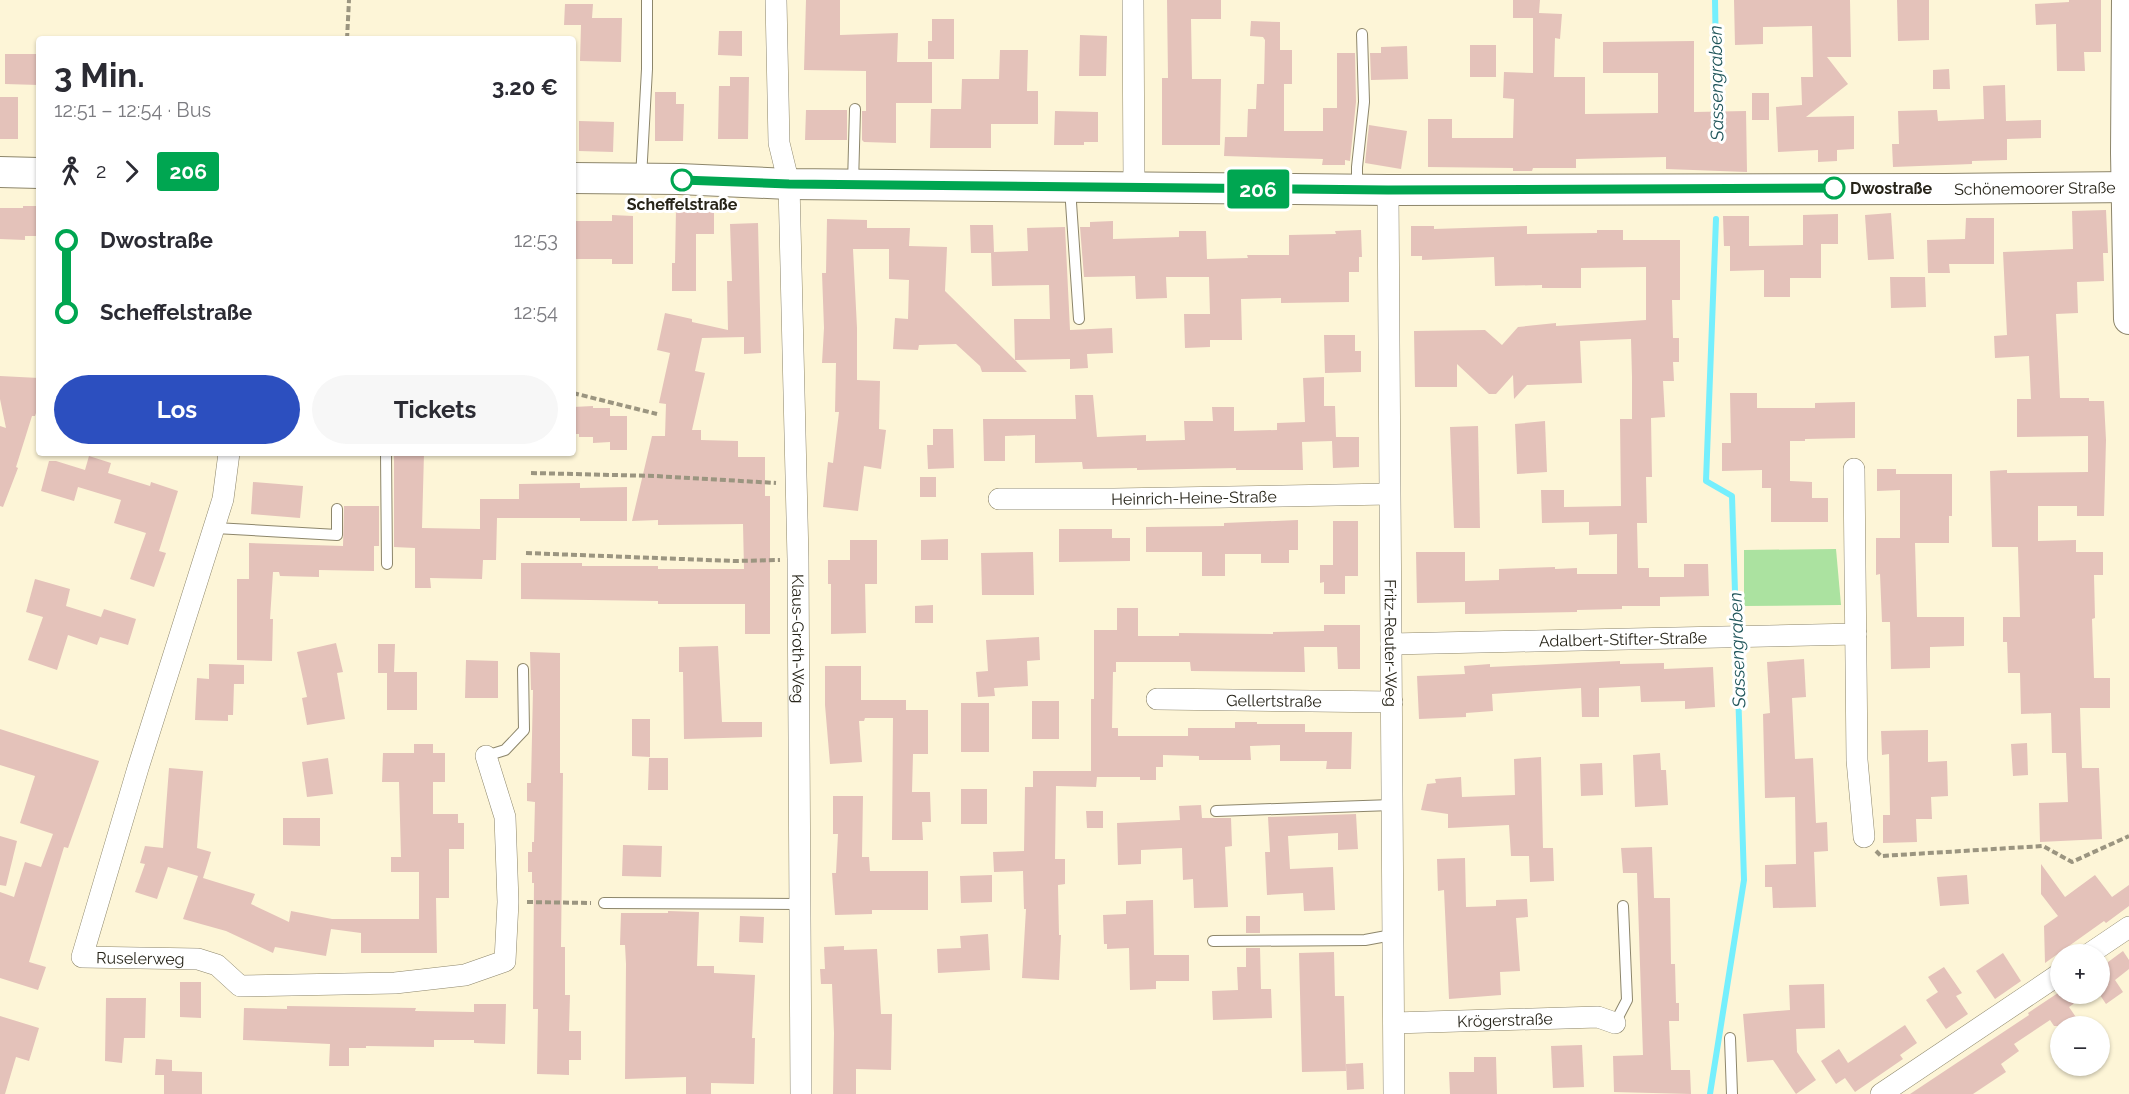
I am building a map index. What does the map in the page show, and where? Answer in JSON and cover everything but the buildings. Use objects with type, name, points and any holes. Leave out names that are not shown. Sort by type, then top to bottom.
[{"type":"street","points":[[776,0],[779,143],[789,184]]},
{"type":"street","points":[[1132,0],[1134,187]]},
{"type":"street","points":[[2127,0],[2129,320]]},
{"type":"street","points":[[0,172],[36,173]]},
{"type":"street","name":"Schönemoorer Straße","points":[[576,178],[641,178],[789,184],[1357,190],[2128,187]]},
{"type":"street","name":"Klaus-Groth-Weg","points":[[789,184],[798,559],[801,1094]]},
{"type":"street","name":"Fritz-Reuter-Weg","points":[[1388,190],[1394,1094]]},
{"type":"street","name":"Ruselerweg","points":[[229,456],[223,498],[215,528],[138,768],[82,957],[198,960],[217,965],[240,986],[395,983],[465,975],[505,961],[508,902],[505,817],[486,756]]},
{"type":"street","points":[[1854,469],[1857,760],[1864,837]]},
{"type":"street","name":"Heinrich-Heine-Straße","points":[[999,499],[1389,494]]},
{"type":"street","name":"Adalbert-Stifter-Straße","points":[[1391,644],[1856,634]]},
{"type":"street","name":"Gellertstraße","points":[[1157,699],[1392,702]]},
{"type":"street","points":[[2104,944],[2129,927]]},
{"type":"street","points":[[1881,1094],[2050,980]]},
{"type":"street","name":"Krögerstraße","points":[[1394,1023],[1598,1017],[1615,1023]]},
{"type":"lane","points":[[641,178],[647,0]]},
{"type":"lane","points":[[1357,190],[1357,167],[1364,102],[1362,34]]},
{"type":"lane","points":[[853,184],[855,109]]},
{"type":"lane","points":[[1070,186],[1079,319]]},
{"type":"lane","points":[[386,456],[387,564]]},
{"type":"lane","points":[[215,528],[337,535],[337,509]]},
{"type":"lane","points":[[486,756],[505,750],[524,730],[523,669]]},
{"type":"lane","points":[[1216,811],[1392,805]]},
{"type":"lane","points":[[604,903],[799,904]]},
{"type":"lane","points":[[1615,1023],[1627,1000],[1623,906]]},
{"type":"lane","points":[[1213,941],[1365,940],[1392,935]]},
{"type":"lane","points":[[1730,1038],[1732,1094]]},
{"type":"path","points":[[347,36],[349,0]]},
{"type":"path","points":[[576,394],[657,414]]},
{"type":"path","points":[[531,473],[711,477],[796,484]]},
{"type":"path","points":[[526,553],[734,561],[798,559]]},
{"type":"path","points":[[1864,837],[1881,856],[2043,846],[2072,862],[2129,836]]},
{"type":"path","points":[[508,902],[604,903]]},
{"type":"green space","points":[[1836,549],[1841,605],[1744,606],[1744,550]]},
{"type":"waterway","name":"Sassengraben","points":[[1715,0],[1717,118]]},
{"type":"waterway","name":"Sassengraben","points":[[1710,1094],[1744,880],[1732,496],[1706,481],[1716,219]]},
{"type":"bus line","name":"206","points":[[682,180],[789,184],[1388,190],[1834,188]]},
{"type":"place","name":"Scheffelstraße","points":[[682,180]]},
{"type":"place","name":"Dwostraße","points":[[1834,188]]}]
